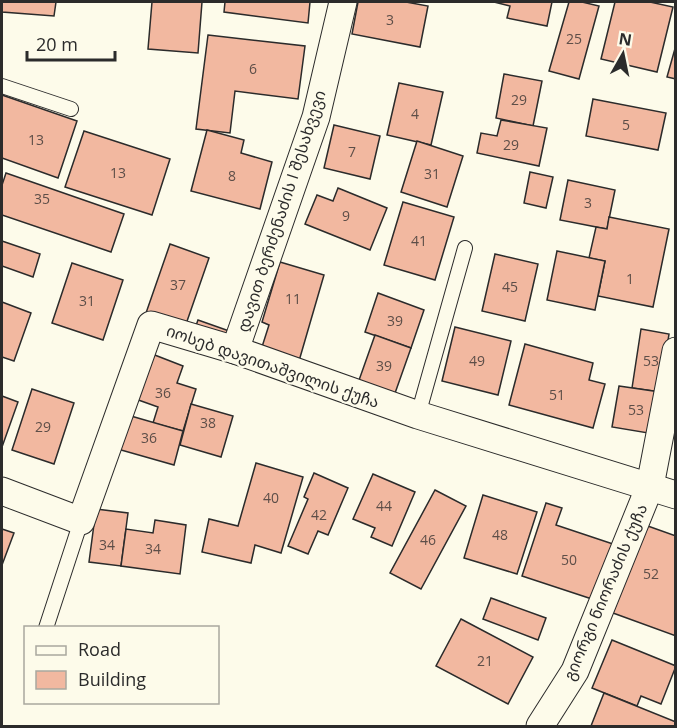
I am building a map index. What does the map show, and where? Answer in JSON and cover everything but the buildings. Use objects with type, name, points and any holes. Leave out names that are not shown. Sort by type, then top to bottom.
[{"type":"street","name":"დავით ბერძენაძის I შესახვევი","points":[[235,350],[316,117],[343,2]]},
{"type":"street","name":"იოსებ დავითაშვილის ქუჩა","points":[[81,521],[151,325],[235,350],[418,415],[675,495]]},
{"type":"street","name":"გიორგი ნიორაძის ქუჩა","points":[[540,726],[575,671],[650,486],[675,351]]},
{"type":"street","points":[[2,491],[81,521]]},
{"type":"lane","points":[[2,86],[71,110]]},
{"type":"lane","points":[[418,415],[465,248]]},
{"type":"lane","points":[[46,626],[81,521]]}]
